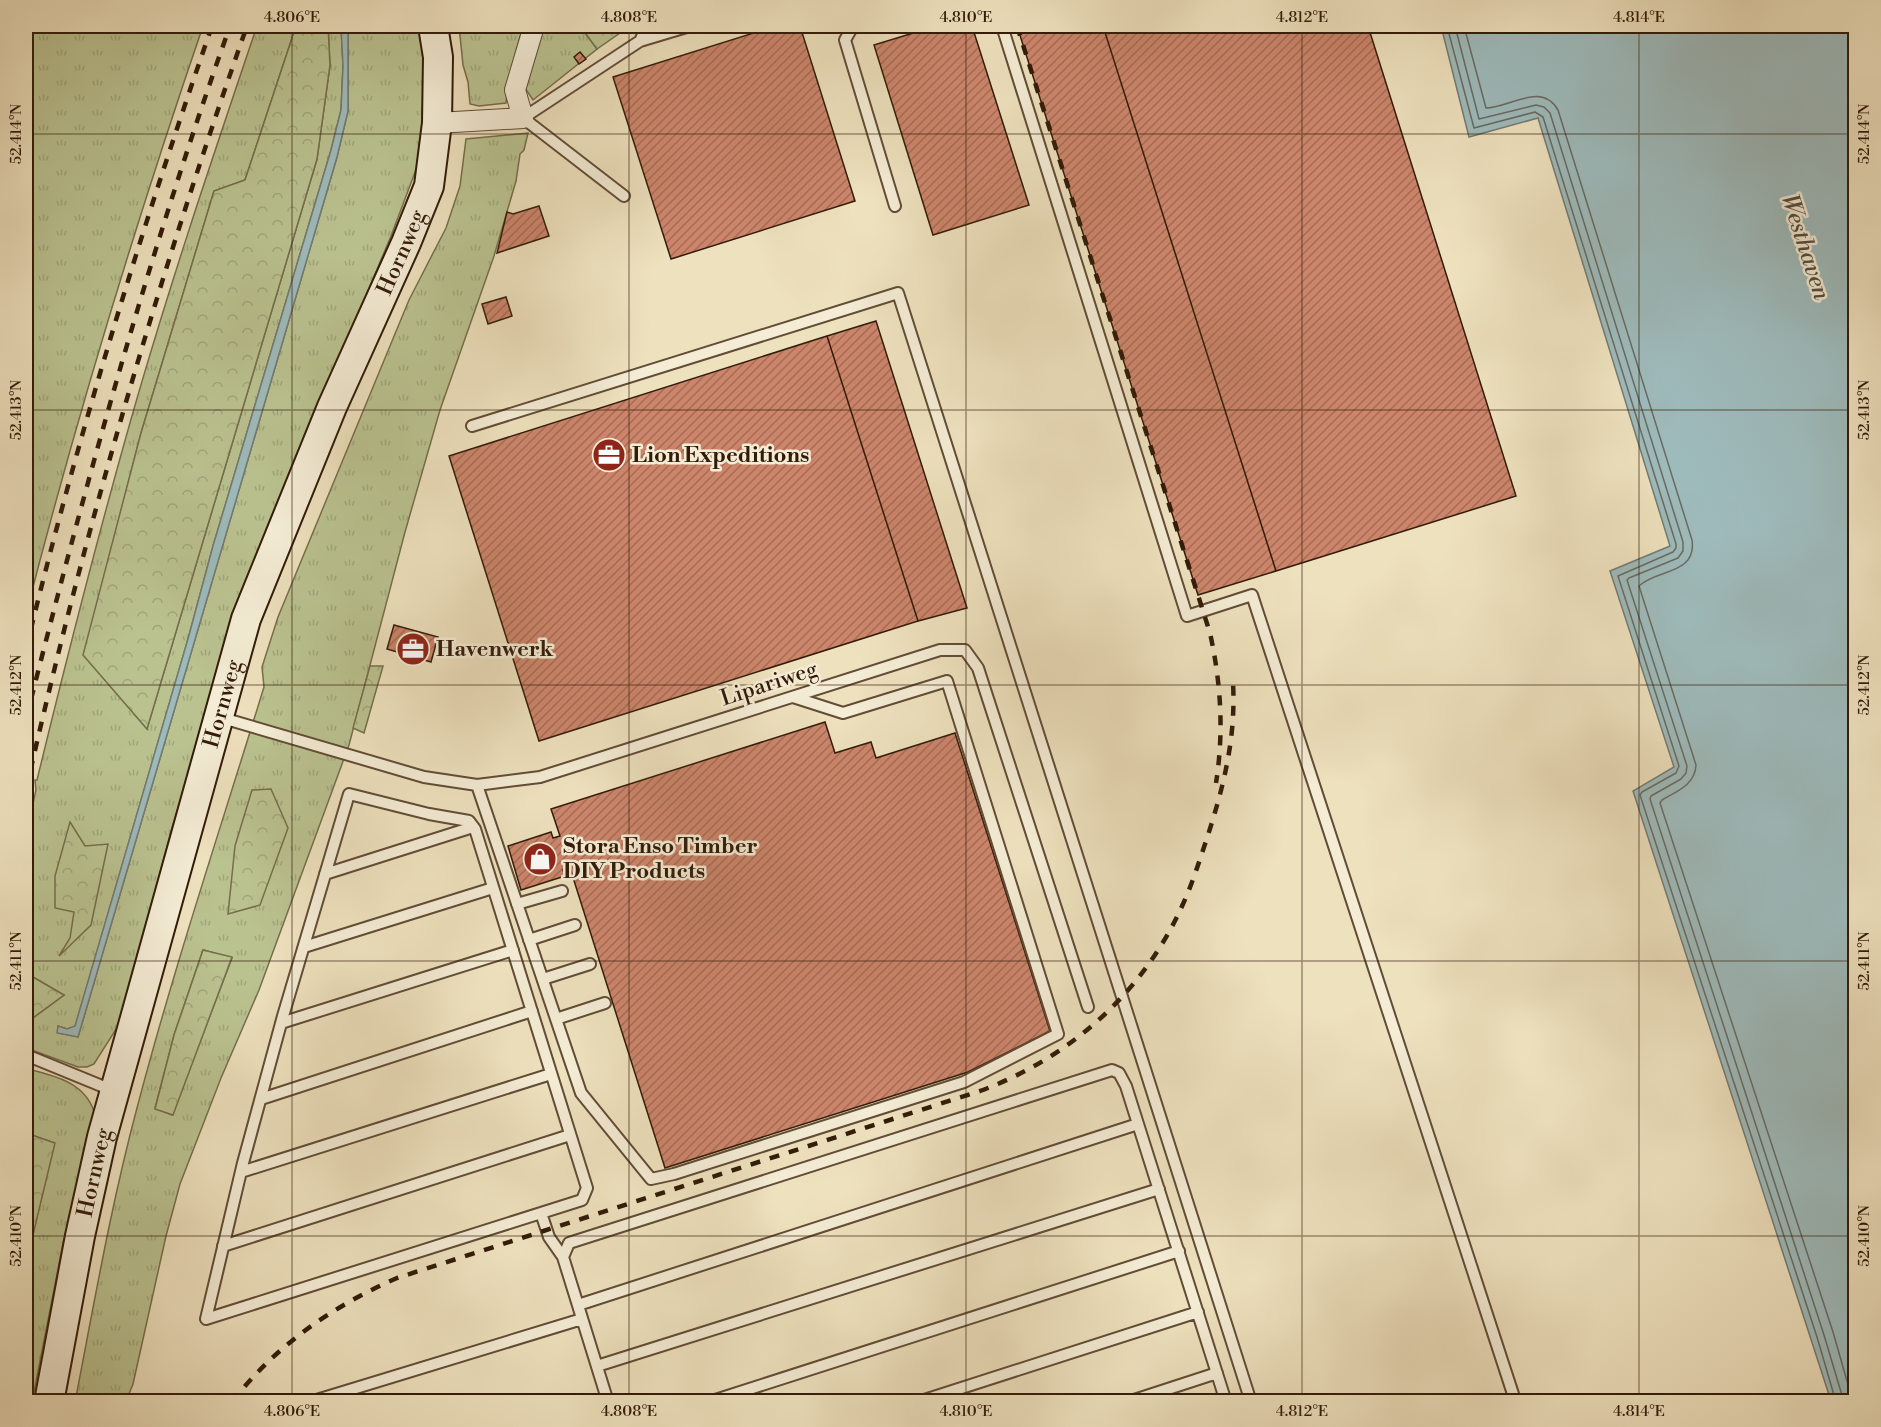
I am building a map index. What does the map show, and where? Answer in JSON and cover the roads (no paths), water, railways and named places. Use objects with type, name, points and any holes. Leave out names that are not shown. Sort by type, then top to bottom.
[{"type":"street","name":"Hornweg","points":[[49,1401],[80,1236],[102,1137],[246,619],[332,407],[406,243],[429,186],[437,123],[438,57],[433,26]]},
{"type":"street","points":[[437,123],[523,118],[515,90],[534,26]]},
{"type":"lane","points":[[640,41],[647,26]]},
{"type":"lane","points":[[624,196],[523,118],[640,41],[690,26]]},
{"type":"lane","points":[[853,26],[845,40],[895,206]]},
{"type":"lane","points":[[1002,26],[1187,616],[1252,595],[1513,1394],[1511,1401]]},
{"type":"lane","points":[[472,426],[898,293],[1251,1401]]},
{"type":"lane","name":"Lipariweg","points":[[219,717],[423,777],[477,785],[540,777],[940,650],[965,650],[978,668],[1088,1006]]},
{"type":"lane","points":[[477,785],[581,1093],[651,1179],[674,1174],[964,1082],[1058,1034],[947,681],[843,713],[793,697]]},
{"type":"lane","points":[[349,794],[429,814],[469,821],[473,827],[513,950],[587,1188],[582,1200],[206,1319],[241,1172],[281,1023],[326,874],[349,794]]},
{"type":"lane","points":[[326,874],[473,827]]},
{"type":"lane","points":[[304,947],[493,888]]},
{"type":"lane","points":[[518,904],[562,891]]},
{"type":"lane","points":[[530,940],[575,925]]},
{"type":"lane","points":[[281,1023],[513,950]]},
{"type":"lane","points":[[543,979],[590,964]]},
{"type":"lane","points":[[556,1020],[605,1003]]},
{"type":"lane","points":[[261,1099],[532,1011]]},
{"type":"lane","points":[[26,1055],[114,1091]]},
{"type":"lane","points":[[563,1257],[568,1243],[1112,1070],[1119,1073],[1126,1086],[1226,1401]]},
{"type":"lane","points":[[241,1172],[551,1074]]},
{"type":"lane","points":[[578,1305],[1138,1124]]},
{"type":"lane","points":[[223,1246],[570,1135]]},
{"type":"lane","points":[[597,1366],[1159,1189]]},
{"type":"lane","points":[[541,1213],[549,1237],[563,1257],[608,1401]]},
{"type":"lane","points":[[709,1401],[1179,1251]]},
{"type":"lane","points":[[918,1401],[1198,1312]]},
{"type":"lane","points":[[310,1401],[582,1319]]},
{"type":"lane","points":[[1128,1401],[1217,1373]]},
{"type":"water","points":[[341,26],[348,26],[348,111],[337,157],[78,1037],[57,1033],[58,1026],[67,1029],[75,1026],[213,546],[331,150],[341,110],[343,66]]},
{"type":"water","name":"Westhaven","points":[[1441,26],[1855,26],[1855,1401],[1831,1401],[1633,791],[1674,767],[1610,571],[1670,546],[1538,118],[1469,137]]},
{"type":"railway","points":[[26,649],[67,491],[135,257],[212,26]]},
{"type":"railway","points":[[26,719],[71,544],[145,283],[230,26]]},
{"type":"railway","points":[[26,790],[73,597],[125,405],[184,214],[247,26]]},
{"type":"railway","points":[[1017,26],[1210,633],[1217,670],[1221,726],[1216,783]]},
{"type":"railway","points":[[232,1402],[267,1363],[307,1329],[350,1301],[397,1278],[980,1091],[1013,1077],[1073,1041],[1101,1018],[1147,966],[1167,936],[1183,904],[1208,835],[1224,779],[1233,722],[1233,683]]},
{"type":"place","name":"Lion Expeditions","points":[[609,455]]},
{"type":"place","name":"Havenwerk","points":[[413,649]]},
{"type":"place","name":"Stora Enso Timber DIY Products","points":[[540,859]]}]
